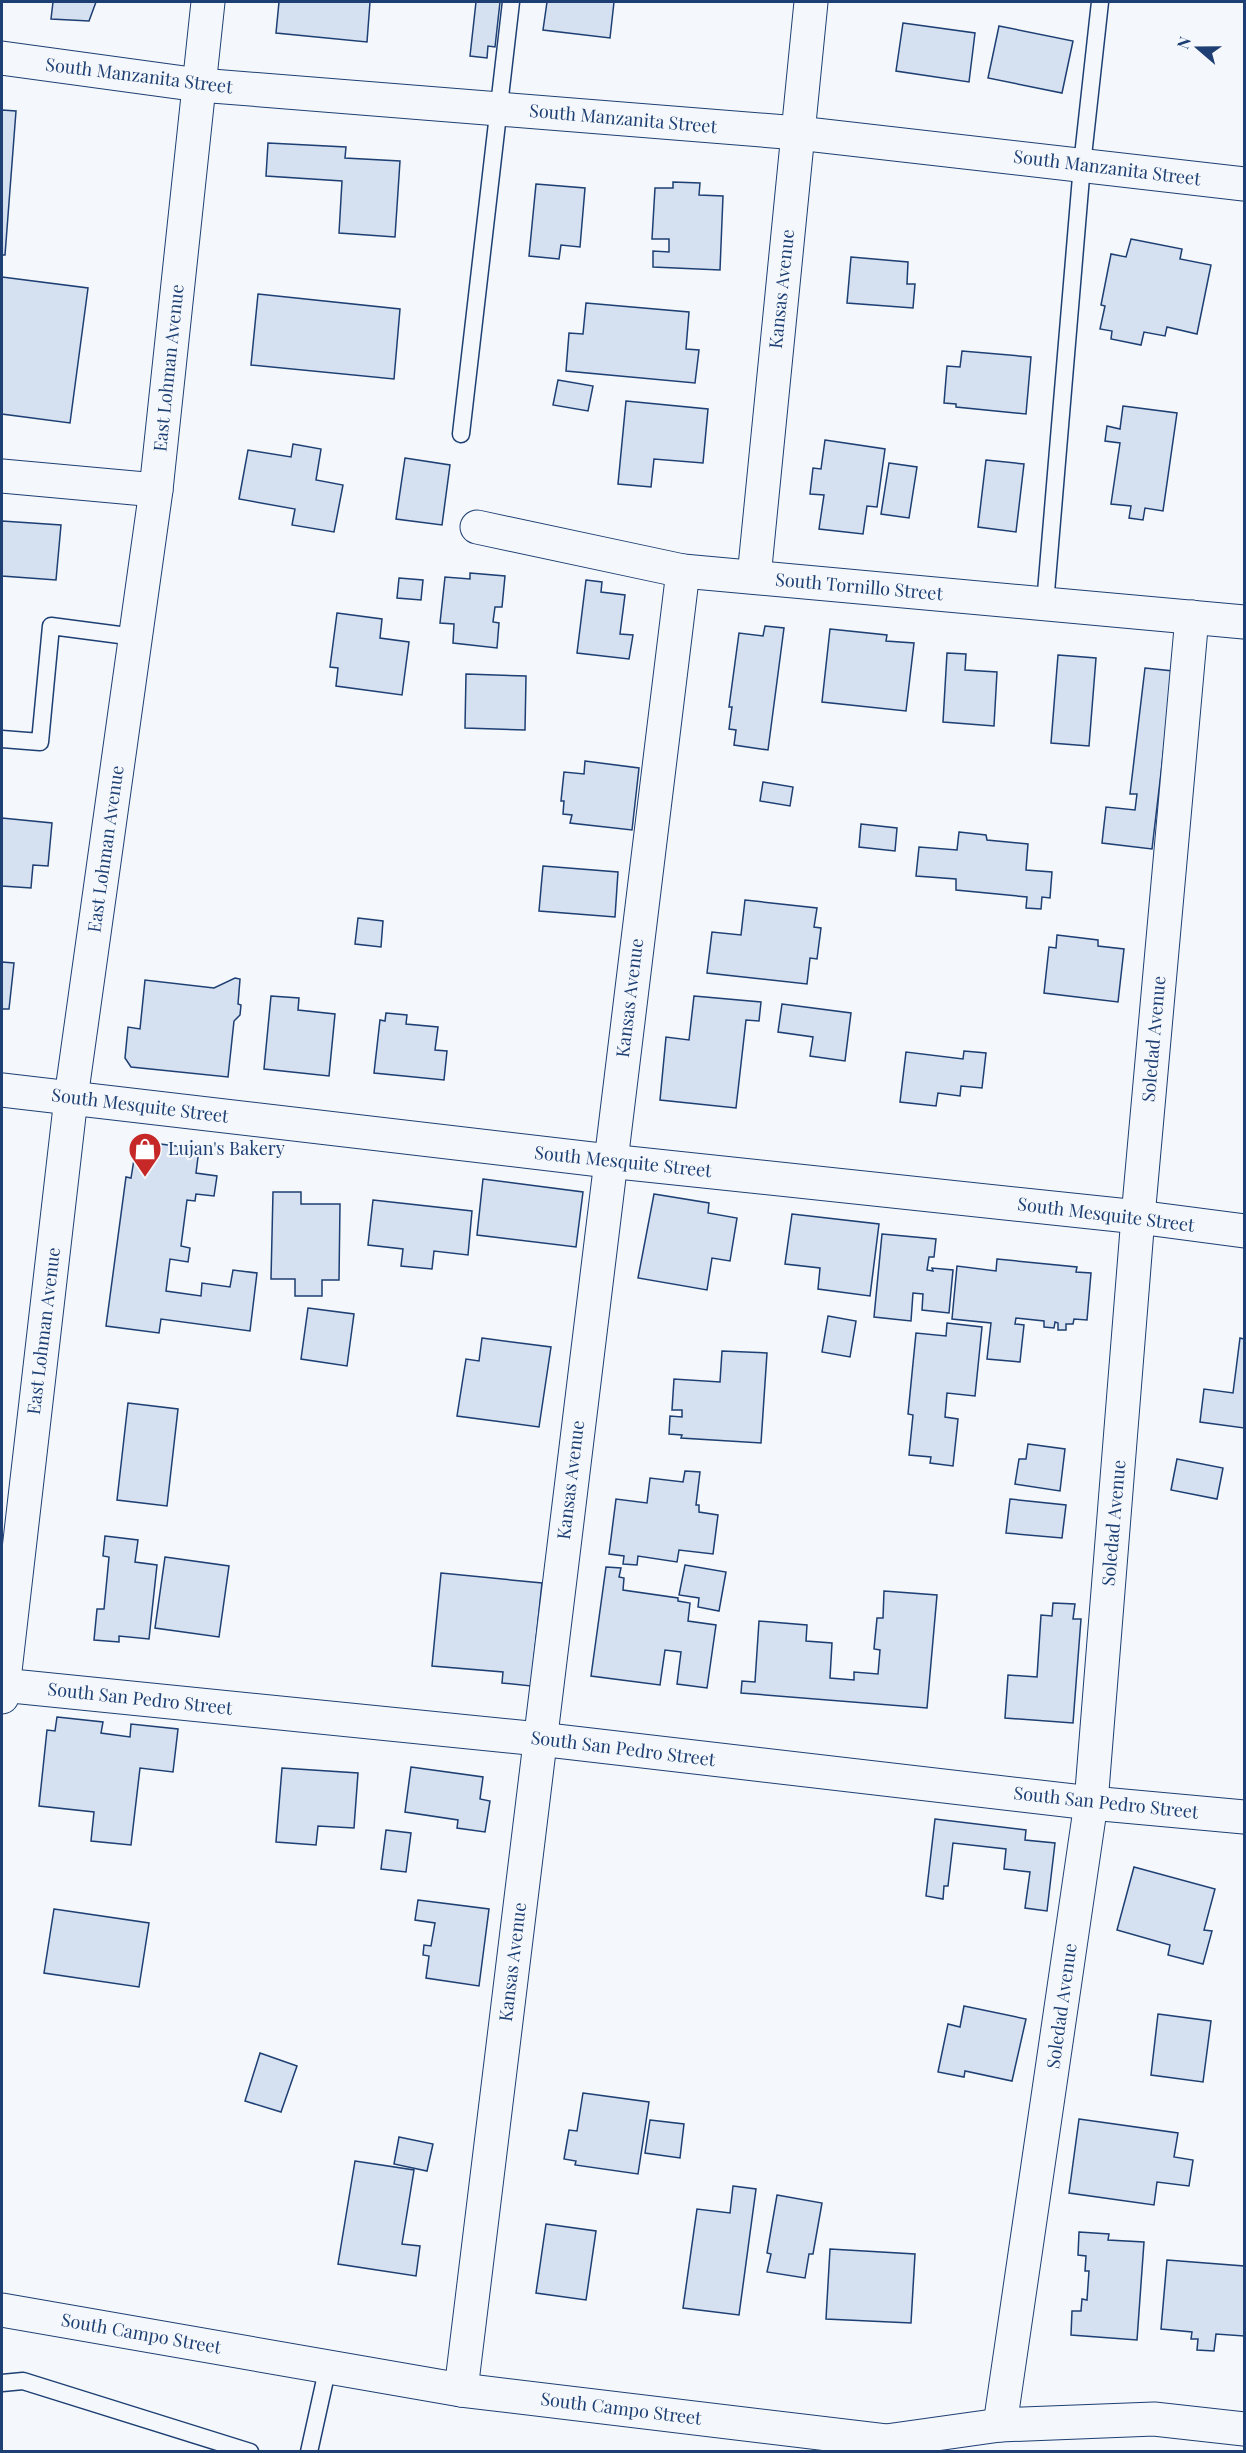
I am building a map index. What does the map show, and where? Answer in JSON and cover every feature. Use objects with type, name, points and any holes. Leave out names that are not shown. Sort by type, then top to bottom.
[{"type":"street","name":"East Lohman Avenue","points":[[2,1689],[71,1098],[156,490],[208,2]]},
{"type":"street","name":"Kansas Avenue","points":[[754,577],[811,2]]},
{"type":"street","name":"South Manzanita Street","points":[[2,58],[199,86],[798,133],[1245,184]]},
{"type":"street","points":[[2,476],[156,490]]},
{"type":"street","name":"South Tornillo Street","points":[[477,527],[683,571],[1245,622]]},
{"type":"street","name":"Kansas Avenue","points":[[461,2390],[609,1161],[683,571]]},
{"type":"street","name":"Soledad Avenue","points":[[1000,2425],[1091,1803],[1138,1217],[1192,617]]},
{"type":"street","name":"South Mesquite Street","points":[[2,1090],[609,1161],[1138,1217],[1245,1231]]},
{"type":"street","name":"South San Pedro Street","points":[[2,1689],[540,1739],[1091,1803],[1245,1817]]},
{"type":"street","name":"South Campo Street","points":[[2,2310],[461,2390],[886,2446],[1000,2425],[1154,2419],[1245,2429]]},
{"type":"lane","points":[[461,434],[511,2]]},
{"type":"lane","points":[[1045,604],[1082,165],[1100,2]]},
{"type":"lane","points":[[2,739],[40,742],[51,626],[135,637]]},
{"type":"lane","points":[[309,2451],[328,2366]]},
{"type":"lane","points":[[2,2384],[22,2381],[250,2451]]},
{"type":"building","points":[[53,2],[96,2],[89,21],[51,19]]},
{"type":"building","points":[[279,2],[370,2],[367,42],[276,33]]},
{"type":"building","points":[[476,2],[500,2],[495,47],[488,46],[487,58],[470,56]]},
{"type":"building","points":[[547,2],[614,2],[610,38],[543,30]]},
{"type":"building","points":[[903,23],[975,33],[969,82],[896,71]]},
{"type":"building","points":[[999,26],[1073,41],[1062,93],[988,78]]},
{"type":"building","points":[[2,110],[16,111],[5,255],[2,255]]},
{"type":"building","points":[[268,143],[346,147],[345,158],[400,161],[395,237],[339,233],[342,181],[266,176]]},
{"type":"building","points":[[673,182],[700,183],[699,195],[723,196],[720,270],[653,267],[653,251],[669,252],[669,239],[652,239],[655,188],[673,188]]},
{"type":"building","points":[[536,184],[585,188],[580,247],[561,245],[559,259],[529,256]]},
{"type":"building","points":[[1131,239],[1182,249],[1180,259],[1211,265],[1197,334],[1167,327],[1165,336],[1144,332],[1141,345],[1111,339],[1112,331],[1100,329],[1105,306],[1101,305],[1111,254],[1126,257]]},
{"type":"building","points":[[851,257],[908,262],[907,284],[915,284],[913,308],[847,303]]},
{"type":"building","points":[[2,277],[88,288],[70,423],[2,414]]},
{"type":"building","points":[[258,294],[400,309],[394,379],[251,365]]},
{"type":"building","points":[[586,303],[689,312],[686,349],[699,350],[695,383],[566,371],[569,333],[583,334]]},
{"type":"building","points":[[962,351],[1031,357],[1026,414],[956,407],[956,404],[944,403],[947,366],[960,367]]},
{"type":"building","points":[[558,380],[593,386],[588,411],[553,405]]},
{"type":"building","points":[[626,401],[708,409],[703,463],[654,459],[651,487],[618,484]]},
{"type":"building","points":[[1123,406],[1177,413],[1163,511],[1145,508],[1143,520],[1129,518],[1131,506],[1111,504],[1120,443],[1105,441],[1107,426],[1120,429]]},
{"type":"building","points":[[825,440],[885,449],[877,507],[867,506],[863,534],[819,529],[824,495],[810,494],[813,468],[821,469]]},
{"type":"building","points":[[293,444],[321,449],[316,480],[343,485],[334,532],[292,525],[295,509],[239,499],[248,450],[291,457]]},
{"type":"building","points":[[405,458],[450,465],[442,525],[396,519]]},
{"type":"building","points":[[986,460],[1024,464],[1016,532],[978,527]]},
{"type":"building","points":[[889,463],[917,467],[909,518],[881,514]]},
{"type":"building","points":[[2,521],[61,525],[56,580],[2,576]]},
{"type":"building","points":[[470,573],[505,576],[502,607],[495,607],[493,622],[499,623],[497,648],[453,643],[454,624],[440,623],[445,577],[470,579]]},
{"type":"building","points":[[399,578],[423,580],[421,600],[397,598]]},
{"type":"building","points":[[586,580],[602,582],[601,592],[625,595],[620,634],[633,635],[629,659],[577,653]]},
{"type":"building","points":[[337,613],[382,619],[380,638],[409,642],[402,695],[336,686],[338,668],[330,667]]},
{"type":"building","points":[[765,626],[784,628],[768,750],[734,745],[736,730],[729,729],[732,707],[729,707],[739,633],[763,636]]},
{"type":"building","points":[[830,629],[887,635],[886,641],[914,643],[906,711],[822,702]]},
{"type":"building","points":[[947,653],[966,654],[965,670],[997,672],[994,726],[943,722]]},
{"type":"building","points":[[1058,655],[1096,658],[1089,746],[1051,743]]},
{"type":"building","points":[[1145,668],[1173,671],[1152,849],[1102,843],[1106,807],[1135,810],[1137,794],[1130,794]]},
{"type":"building","points":[[466,674],[526,676],[525,730],[465,728]]},
{"type":"building","points":[[585,761],[639,768],[632,830],[570,823],[572,815],[563,814],[564,801],[561,801],[564,772],[584,774]]},
{"type":"building","points":[[763,782],[793,787],[790,806],[760,801]]},
{"type":"building","points":[[2,818],[52,823],[48,866],[33,865],[31,888],[2,886]]},
{"type":"building","points":[[861,824],[897,828],[895,851],[859,847]]},
{"type":"building","points":[[959,832],[986,835],[987,840],[1028,844],[1026,870],[1052,872],[1050,898],[1042,897],[1041,909],[1026,908],[1027,897],[956,890],[956,879],[916,876],[919,847],[957,850]]},
{"type":"building","points":[[543,866],[618,872],[615,917],[539,911]]},
{"type":"building","points":[[745,900],[817,908],[814,927],[821,928],[817,959],[810,958],[807,984],[707,973],[712,932],[741,935]]},
{"type":"building","points":[[358,918],[383,921],[381,947],[355,944]]},
{"type":"building","points":[[1057,935],[1098,940],[1098,946],[1124,949],[1118,1002],[1044,993],[1049,947],[1056,948]]},
{"type":"building","points":[[2,962],[14,963],[9,1009],[2,1009]]},
{"type":"building","points":[[235,978],[240,979],[238,1004],[241,1005],[240,1015],[234,1021],[228,1077],[131,1067],[125,1058],[128,1027],[140,1029],[145,980],[214,988]]},
{"type":"building","points":[[271,996],[299,998],[298,1010],[335,1014],[329,1076],[264,1069]]},
{"type":"building","points":[[694,996],[761,1002],[759,1021],[746,1020],[736,1108],[660,1100],[666,1037],[689,1040]]},
{"type":"building","points":[[782,1004],[851,1013],[845,1061],[810,1056],[813,1037],[778,1032]]},
{"type":"building","points":[[386,1013],[407,1015],[406,1024],[438,1027],[435,1050],[447,1051],[444,1080],[374,1073],[380,1020],[385,1021]]},
{"type":"building","points":[[964,1051],[986,1053],[982,1088],[961,1086],[960,1096],[938,1093],[936,1106],[900,1102],[906,1052],[963,1059]]},
{"type":"building","points":[[137,1141],[199,1149],[196,1173],[217,1176],[214,1196],[196,1194],[195,1201],[187,1200],[181,1246],[190,1248],[188,1262],[170,1259],[166,1291],[201,1296],[202,1283],[230,1287],[233,1270],[257,1273],[250,1331],[161,1319],[159,1333],[106,1326],[126,1177],[131,1178]]},
{"type":"building","points":[[483,1179],[583,1192],[576,1247],[477,1235]]},
{"type":"building","points":[[273,1192],[301,1192],[301,1204],[340,1204],[339,1280],[322,1280],[322,1296],[295,1296],[295,1279],[271,1279]]},
{"type":"building","points":[[654,1194],[709,1203],[708,1213],[737,1218],[730,1261],[712,1258],[707,1290],[638,1278]]},
{"type":"building","points":[[373,1200],[472,1211],[468,1255],[434,1251],[432,1269],[401,1266],[403,1249],[368,1245]]},
{"type":"building","points":[[792,1214],[879,1224],[870,1296],[818,1289],[820,1268],[785,1264]]},
{"type":"building","points":[[882,1234],[936,1239],[934,1257],[929,1257],[927,1270],[933,1271],[932,1268],[953,1270],[949,1313],[922,1310],[923,1294],[913,1293],[911,1321],[874,1317]]},
{"type":"building","points":[[997,1259],[1077,1267],[1076,1272],[1091,1273],[1087,1320],[1074,1319],[1073,1324],[1066,1324],[1066,1330],[1058,1330],[1058,1323],[1055,1322],[1054,1328],[1044,1327],[1044,1321],[1016,1318],[1015,1324],[1024,1325],[1020,1362],[987,1359],[991,1323],[952,1319],[957,1266],[996,1271]]},
{"type":"building","points":[[308,1308],[354,1314],[347,1366],[301,1359]]},
{"type":"building","points":[[828,1316],[856,1321],[850,1357],[822,1352]]},
{"type":"building","points":[[947,1323],[982,1327],[975,1396],[947,1393],[945,1417],[958,1419],[953,1466],[930,1463],[931,1457],[909,1455],[913,1415],[908,1414],[916,1333],[946,1336]]},
{"type":"building","points":[[482,1338],[551,1347],[539,1427],[457,1416],[466,1359],[479,1361]]},
{"type":"building","points":[[1240,1338],[1244,1339],[1244,1428],[1200,1422],[1204,1389],[1233,1393]]},
{"type":"building","points":[[722,1351],[767,1353],[761,1443],[681,1438],[682,1435],[669,1434],[670,1416],[682,1417],[682,1410],[672,1410],[674,1379],[720,1382]]},
{"type":"building","points":[[128,1403],[178,1409],[167,1506],[117,1500]]},
{"type":"building","points":[[1028,1444],[1065,1449],[1060,1491],[1015,1484],[1019,1459],[1026,1459]]},
{"type":"building","points":[[1177,1459],[1223,1468],[1217,1499],[1171,1490]]},
{"type":"building","points":[[685,1471],[700,1472],[696,1505],[699,1505],[699,1512],[718,1515],[713,1554],[679,1550],[677,1562],[638,1556],[637,1565],[623,1564],[624,1556],[609,1554],[616,1499],[647,1503],[650,1478],[683,1482]]},
{"type":"building","points":[[1010,1499],[1066,1505],[1062,1538],[1006,1533]]},
{"type":"building","points":[[105,1536],[138,1540],[135,1562],[157,1565],[149,1639],[119,1636],[119,1642],[94,1640],[97,1609],[104,1609],[109,1557],[103,1556]]},
{"type":"building","points":[[165,1557],[229,1566],[219,1637],[155,1628]]},
{"type":"building","points":[[685,1565],[726,1572],[719,1611],[698,1607],[699,1598],[679,1595]]},
{"type":"building","points":[[606,1567],[621,1568],[619,1577],[624,1578],[623,1590],[678,1598],[678,1601],[690,1603],[688,1621],[716,1625],[707,1688],[677,1684],[681,1652],[665,1650],[660,1685],[591,1676]]},
{"type":"building","points":[[441,1573],[542,1583],[531,1686],[502,1683],[503,1672],[432,1666]]},
{"type":"building","points":[[884,1591],[937,1595],[927,1708],[741,1693],[742,1681],[755,1682],[759,1621],[807,1625],[806,1641],[832,1643],[830,1678],[854,1680],[854,1672],[878,1674],[880,1650],[874,1649],[877,1618],[883,1618]]},
{"type":"building","points":[[1053,1603],[1075,1604],[1073,1619],[1081,1619],[1073,1723],[1005,1718],[1008,1675],[1037,1677],[1041,1615],[1052,1616]]},
{"type":"building","points":[[57,1717],[103,1722],[101,1733],[130,1737],[131,1724],[178,1729],[173,1772],[140,1768],[131,1845],[91,1841],[94,1812],[39,1806],[47,1730],[55,1731]]},
{"type":"building","points":[[411,1767],[483,1777],[480,1799],[490,1801],[485,1832],[457,1828],[458,1820],[405,1812]]},
{"type":"building","points":[[282,1768],[358,1773],[354,1828],[318,1826],[316,1845],[276,1842]]},
{"type":"building","points":[[935,1819],[1026,1830],[1025,1840],[1055,1843],[1047,1911],[1025,1908],[1030,1872],[1004,1869],[1006,1849],[953,1843],[948,1886],[944,1886],[943,1899],[926,1896]]},
{"type":"building","points":[[386,1830],[411,1833],[406,1872],[381,1869]]},
{"type":"building","points":[[1134,1867],[1215,1889],[1204,1930],[1212,1931],[1203,1964],[1168,1955],[1170,1945],[1117,1930]]},
{"type":"building","points":[[418,1900],[489,1909],[479,1986],[426,1978],[429,1956],[423,1955],[424,1945],[431,1946],[435,1923],[415,1920]]},
{"type":"building","points":[[54,1909],[149,1923],[139,1987],[44,1973]]},
{"type":"building","points":[[964,2006],[1026,2019],[1012,2081],[965,2071],[964,2077],[938,2072],[948,2024],[960,2027]]},
{"type":"building","points":[[1158,2014],[1211,2021],[1203,2082],[1151,2075]]},
{"type":"building","points":[[260,2053],[297,2066],[281,2112],[245,2101]]},
{"type":"building","points":[[583,2093],[649,2102],[638,2174],[575,2165],[576,2161],[564,2159],[569,2130],[577,2131]]},
{"type":"building","points":[[1079,2119],[1178,2133],[1174,2157],[1193,2160],[1189,2186],[1157,2182],[1154,2205],[1069,2193]]},
{"type":"building","points":[[650,2120],[684,2124],[680,2158],[645,2153]]},
{"type":"building","points":[[399,2137],[433,2144],[427,2171],[394,2164]]},
{"type":"building","points":[[355,2161],[414,2170],[402,2244],[420,2246],[416,2276],[338,2264]]},
{"type":"building","points":[[733,2186],[756,2189],[739,2315],[683,2308],[697,2209],[730,2213]]},
{"type":"building","points":[[777,2195],[822,2203],[813,2254],[809,2254],[805,2278],[767,2272],[771,2254],[767,2253]]},
{"type":"building","points":[[546,2224],[596,2231],[586,2300],[536,2293]]},
{"type":"building","points":[[1079,2232],[1109,2234],[1108,2240],[1144,2242],[1137,2340],[1071,2335],[1072,2311],[1081,2311],[1082,2299],[1087,2300],[1089,2271],[1085,2271],[1086,2256],[1078,2255]]},
{"type":"building","points":[[830,2249],[915,2254],[911,2323],[826,2319]]},
{"type":"building","points":[[1167,2260],[1244,2266],[1244,2336],[1216,2334],[1214,2351],[1197,2350],[1198,2339],[1191,2339],[1192,2332],[1161,2329]]},
{"type":"place","name":"Lujan's Bakery","points":[[145,1178]]}]
